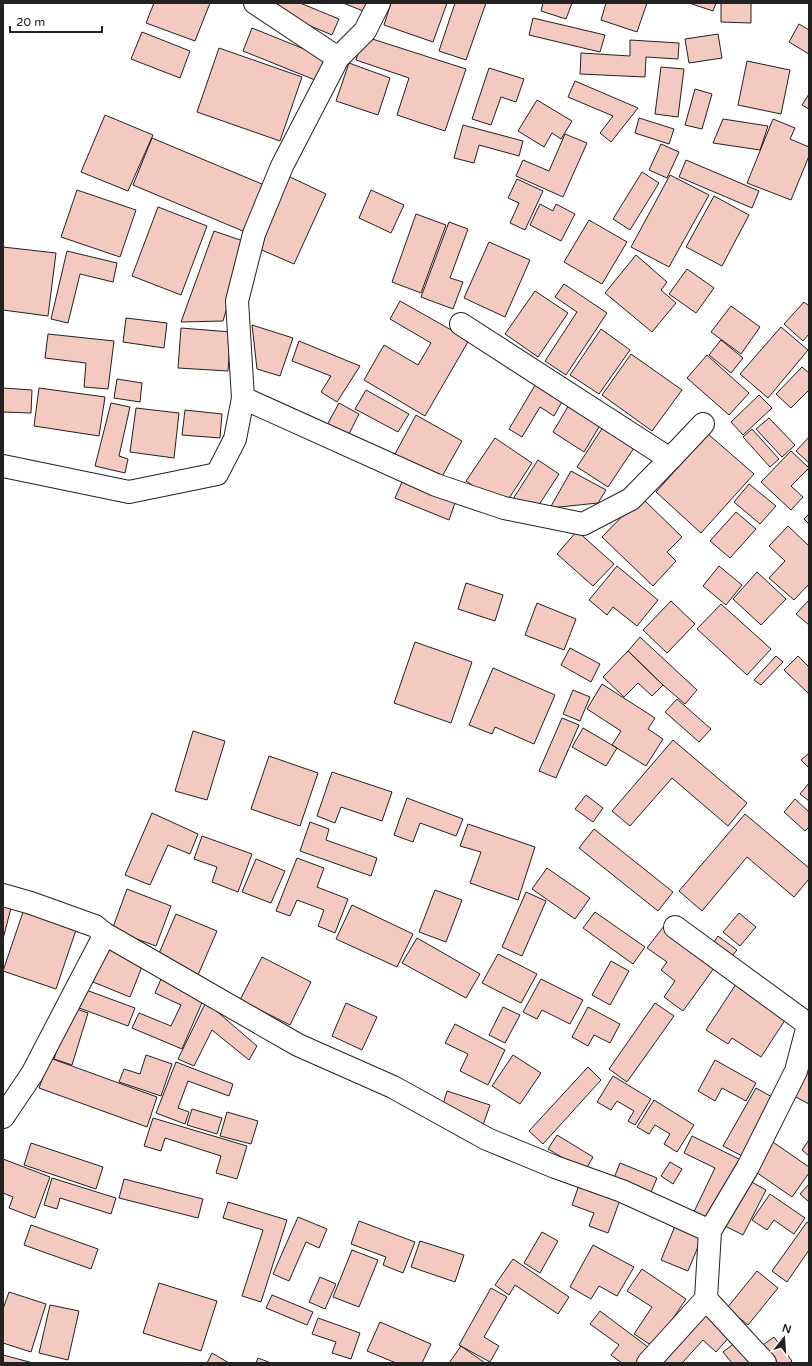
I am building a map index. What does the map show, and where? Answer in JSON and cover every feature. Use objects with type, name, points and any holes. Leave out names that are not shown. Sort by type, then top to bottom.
[{"type":"street","points":[[255,3],[338,58]]},
{"type":"street","points":[[3,466],[129,492],[217,474],[235,439],[243,398],[237,301],[254,234],[282,166],[338,58],[365,31],[378,3]]},
{"type":"street","points":[[461,324],[670,459]]},
{"type":"street","points":[[243,398],[436,485],[504,508],[583,524],[631,499],[703,424]]},
{"type":"street","points":[[3,895],[31,903],[95,926],[105,934],[298,1045],[393,1087],[487,1139],[555,1167],[622,1191],[710,1231]]},
{"type":"street","points":[[648,1363],[706,1299],[710,1231],[748,1167],[796,1071],[809,1025],[675,927]]},
{"type":"street","points":[[3,1117],[32,1074],[105,934]]},
{"type":"street","points":[[706,1299],[765,1363]]},
{"type":"building","points":[[154,3],[210,3],[195,41],[146,23]]},
{"type":"building","points":[[273,3],[300,3],[339,19],[332,35],[270,9]]},
{"type":"building","points":[[343,3],[367,3],[363,11]]},
{"type":"building","points":[[391,3],[447,3],[433,42],[384,25]]},
{"type":"building","points":[[455,3],[486,3],[466,60],[439,51]]},
{"type":"building","points":[[543,3],[572,3],[566,19],[541,11]]},
{"type":"building","points":[[606,3],[647,3],[637,32],[601,20]]},
{"type":"building","points":[[689,3],[716,3],[713,11]]},
{"type":"building","points":[[721,3],[751,3],[751,23],[721,22]]},
{"type":"building","points":[[533,18],[605,35],[600,52],[529,35]]},
{"type":"building","points":[[799,24],[809,30],[809,54],[789,42]]},
{"type":"building","points":[[252,28],[329,59],[320,82],[243,51]]},
{"type":"building","points":[[142,32],[190,51],[180,78],[131,59]]},
{"type":"building","points":[[718,34],[722,58],[689,63],[685,39]]},
{"type":"building","points":[[363,36],[466,69],[445,131],[397,115],[409,78],[356,60]]},
{"type":"building","points":[[630,40],[679,43],[678,59],[646,57],[645,77],[580,74],[581,53],[630,56]]},
{"type":"building","points":[[219,48],[302,77],[280,141],[197,112]]},
{"type":"building","points":[[747,61],[790,70],[781,114],[738,105]]},
{"type":"building","points":[[349,63],[390,78],[378,115],[336,101]]},
{"type":"building","points":[[661,67],[684,69],[678,117],[655,114]]},
{"type":"building","points":[[489,68],[524,79],[516,102],[501,97],[491,125],[472,119]]},
{"type":"building","points":[[575,81],[638,108],[611,142],[600,133],[613,116],[568,97]]},
{"type":"building","points":[[695,89],[712,94],[702,129],[685,125]]},
{"type":"building","points":[[809,94],[809,109],[802,105]]},
{"type":"building","points":[[537,100],[572,121],[561,139],[552,133],[544,147],[518,131]]},
{"type":"building","points":[[105,115],[153,135],[128,191],[81,172]]},
{"type":"building","points":[[639,118],[674,129],[669,144],[635,133]]},
{"type":"building","points":[[723,119],[768,126],[760,150],[713,143]]},
{"type":"building","points":[[773,119],[795,128],[790,139],[809,147],[809,156],[791,200],[747,183]]},
{"type":"building","points":[[463,125],[523,141],[519,156],[479,145],[474,163],[454,158]]},
{"type":"building","points":[[565,134],[587,143],[563,197],[516,176],[523,160],[549,171]]},
{"type":"building","points":[[152,138],[269,187],[250,234],[133,185]]},
{"type":"building","points":[[661,144],[679,152],[667,178],[649,170]]},
{"type":"building","points":[[686,160],[759,191],[752,208],[679,177]]},
{"type":"building","points":[[642,172],[659,183],[630,230],[613,219]]},
{"type":"building","points":[[670,175],[709,195],[669,267],[631,247]]},
{"type":"building","points":[[288,176],[326,194],[294,264],[255,247]]},
{"type":"building","points":[[517,179],[543,191],[525,230],[510,223],[519,203],[508,198]]},
{"type":"building","points":[[77,190],[136,210],[120,257],[61,237]]},
{"type":"building","points":[[371,190],[404,205],[391,233],[359,218]]},
{"type":"building","points":[[714,196],[749,215],[722,266],[686,247]]},
{"type":"building","points":[[540,204],[553,211],[556,204],[575,214],[561,241],[530,225]]},
{"type":"building","points":[[158,207],[207,226],[181,295],[132,276]]},
{"type":"building","points":[[416,214],[446,225],[421,293],[392,282]]},
{"type":"building","points":[[589,220],[627,242],[602,284],[564,262]]},
{"type":"building","points":[[449,222],[468,229],[450,278],[463,282],[453,309],[421,297]]},
{"type":"building","points":[[214,231],[246,242],[223,321],[181,322]]},
{"type":"building","points":[[489,242],[530,260],[505,317],[464,298]]},
{"type":"building","points":[[3,247],[56,253],[48,316],[3,310]]},
{"type":"building","points":[[67,251],[117,263],[113,282],[80,274],[68,323],[51,319]]},
{"type":"building","points":[[636,255],[667,282],[661,290],[676,303],[652,332],[605,293]]},
{"type":"building","points":[[687,269],[714,288],[696,313],[669,294]]},
{"type":"building","points":[[564,284],[607,313],[566,375],[545,361],[577,312],[555,297]]},
{"type":"building","points":[[535,291],[568,313],[538,357],[505,334]]},
{"type":"building","points":[[400,301],[469,340],[425,416],[364,380],[384,345],[418,365],[431,343],[390,319]]},
{"type":"building","points":[[804,302],[809,306],[809,334],[803,341],[784,324]]},
{"type":"building","points":[[731,306],[760,327],[741,354],[711,332]]},
{"type":"building","points":[[126,318],[167,323],[164,348],[123,342]]},
{"type":"building","points":[[252,325],[293,338],[280,376],[257,369]]},
{"type":"building","points":[[781,327],[808,350],[768,398],[740,374]]},
{"type":"building","points":[[181,328],[231,332],[228,371],[178,368]]},
{"type":"building","points":[[601,329],[630,350],[599,394],[570,375]]},
{"type":"building","points":[[48,334],[114,341],[108,389],[84,387],[86,363],[45,358]]},
{"type":"building","points":[[721,340],[743,358],[731,373],[709,355]]},
{"type":"building","points":[[299,341],[360,366],[337,402],[321,392],[331,376],[292,361]]},
{"type":"building","points":[[631,354],[682,390],[652,431],[602,395]]},
{"type":"building","points":[[707,355],[749,393],[729,415],[687,378]]},
{"type":"building","points":[[802,367],[809,373],[809,390],[791,408],[776,394]]},
{"type":"building","points":[[117,379],[142,383],[140,402],[114,398]]},
{"type":"building","points":[[537,382],[564,398],[554,416],[540,407],[522,437],[509,429]]},
{"type":"building","points":[[3,388],[32,390],[31,413],[3,412]]},
{"type":"building","points":[[39,388],[105,397],[99,436],[34,426]]},
{"type":"building","points":[[366,390],[409,414],[398,432],[355,409]]},
{"type":"building","points":[[759,395],[772,408],[743,435],[731,422]]},
{"type":"building","points":[[573,398],[605,417],[584,452],[553,432]]},
{"type":"building","points":[[111,403],[130,407],[119,456],[128,459],[125,473],[95,466]]},
{"type":"building","points":[[339,403],[359,414],[347,438],[326,427]]},
{"type":"building","points":[[136,408],[179,413],[174,458],[130,452]]},
{"type":"building","points":[[185,410],[222,414],[220,438],[182,435]]},
{"type":"building","points":[[416,415],[462,441],[440,480],[395,454]]},
{"type":"building","points":[[769,418],[795,445],[782,457],[756,429]]},
{"type":"building","points":[[605,424],[636,445],[608,487],[577,467]]},
{"type":"building","points":[[752,429],[779,459],[770,467],[743,437]]},
{"type":"building","points":[[708,434],[754,474],[701,533],[656,492]]},
{"type":"building","points":[[809,437],[809,463],[796,451]]},
{"type":"building","points":[[495,438],[532,463],[504,506],[466,481]]},
{"type":"building","points":[[791,451],[809,468],[791,486],[803,497],[791,510],[761,482]]},
{"type":"building","points":[[538,460],[559,474],[535,511],[511,502]]},
{"type":"building","points":[[571,471],[606,490],[598,503],[550,508]]},
{"type":"building","points":[[402,482],[455,503],[449,520],[395,498]]},
{"type":"building","points":[[749,484],[776,506],[760,524],[734,502]]},
{"type":"building","points":[[641,497],[682,537],[667,552],[676,561],[653,586],[602,537]]},
{"type":"building","points":[[736,512],[756,529],[730,558],[710,541]]},
{"type":"building","points":[[809,514],[809,524],[804,519]]},
{"type":"building","points":[[788,526],[809,546],[809,584],[794,600],[769,578],[785,561],[769,546]]},
{"type":"building","points":[[577,531],[614,564],[593,586],[557,554]]},
{"type":"building","points":[[617,566],[658,600],[637,626],[613,607],[607,615],[589,600]]},
{"type":"building","points":[[719,566],[742,585],[726,605],[703,586]]},
{"type":"building","points":[[757,572],[786,599],[761,625],[733,599]]},
{"type":"building","points":[[466,583],[503,595],[495,621],[458,609]]},
{"type":"building","points":[[809,600],[809,625],[796,614]]},
{"type":"building","points":[[671,601],[695,624],[667,653],[643,630]]},
{"type":"building","points":[[537,603],[576,619],[564,650],[525,635]]},
{"type":"building","points":[[721,604],[771,649],[747,675],[697,629]]},
{"type":"building","points":[[640,637],[697,690],[685,704],[628,651]]},
{"type":"building","points":[[415,642],[472,662],[451,723],[394,703]]},
{"type":"building","points":[[570,648],[600,664],[591,682],[561,665]]},
{"type":"building","points":[[628,651],[663,685],[652,696],[638,683],[624,697],[603,677]]},
{"type":"building","points":[[776,656],[783,662],[761,685],[754,680]]},
{"type":"building","points":[[798,656],[809,667],[809,694],[784,670]]},
{"type":"building","points":[[493,668],[555,695],[534,744],[495,727],[492,734],[469,725]]},
{"type":"building","points":[[602,684],[655,718],[648,729],[663,739],[646,766],[612,745],[621,731],[587,709]]},
{"type":"building","points":[[573,690],[590,697],[580,721],[563,714]]},
{"type":"building","points":[[677,699],[711,729],[699,742],[665,712]]},
{"type":"building","points":[[562,718],[579,725],[556,778],[539,771]]},
{"type":"building","points":[[583,728],[617,748],[606,766],[572,747]]},
{"type":"building","points":[[193,731],[225,741],[207,800],[175,791]]},
{"type":"building","points":[[673,740],[747,803],[728,826],[672,778],[630,826],[612,811]]},
{"type":"building","points":[[809,753],[809,768],[801,760]]},
{"type":"building","points":[[269,756],[318,773],[300,826],[251,809]]},
{"type":"building","points":[[332,772],[392,792],[382,821],[341,807],[335,823],[317,816]]},
{"type":"building","points":[[809,783],[809,801],[800,794]]},
{"type":"building","points":[[586,795],[603,808],[593,822],[575,809]]},
{"type":"building","points":[[407,798],[463,819],[456,836],[420,823],[413,842],[394,835]]},
{"type":"building","points":[[795,799],[809,812],[809,827],[805,831],[784,812]]},
{"type":"building","points":[[152,813],[198,834],[190,854],[168,845],[150,885],[125,875]]},
{"type":"building","points":[[745,814],[809,868],[809,879],[794,897],[747,857],[702,911],[679,891]]},
{"type":"building","points":[[310,822],[329,829],[326,840],[377,858],[371,876],[300,851]]},
{"type":"building","points":[[468,824],[535,847],[518,900],[470,883],[481,852],[460,846]]},
{"type":"building","points":[[594,829],[673,892],[658,911],[579,848]]},
{"type":"building","points":[[202,836],[252,854],[238,892],[212,882],[217,867],[194,859]]},
{"type":"building","points":[[297,858],[324,868],[317,887],[348,899],[335,933],[318,926],[324,910],[297,900],[290,916],[276,911]]},
{"type":"building","points":[[256,859],[285,871],[271,903],[242,892]]},
{"type":"building","points":[[547,868],[590,898],[575,919],[532,889]]},
{"type":"building","points":[[127,889],[171,906],[156,946],[112,930]]},
{"type":"building","points":[[435,890],[462,900],[446,942],[419,932]]},
{"type":"building","points":[[526,892],[546,901],[522,956],[502,947]]},
{"type":"building","points":[[352,905],[413,934],[397,967],[336,939]]},
{"type":"building","points":[[3,906],[11,908],[3,939]]},
{"type":"building","points":[[23,912],[76,930],[56,989],[3,971]]},
{"type":"building","points":[[595,912],[645,947],[633,964],[583,928]]},
{"type":"building","points":[[739,913],[756,927],[740,946],[723,932]]},
{"type":"building","points":[[176,914],[217,931],[198,975],[157,958]]},
{"type":"building","points":[[664,926],[717,964],[683,1011],[664,997],[675,981],[661,970],[667,962],[647,948]]},
{"type":"building","points":[[718,936],[737,950],[728,961],[710,948]]},
{"type":"building","points":[[417,938],[480,974],[466,998],[402,963]]},
{"type":"building","points":[[107,949],[143,964],[130,997],[93,982]]},
{"type":"building","points":[[498,954],[537,974],[521,1003],[482,983]]},
{"type":"building","points":[[262,957],[311,982],[290,1025],[240,1000]]},
{"type":"building","points":[[611,961],[629,971],[610,1005],[592,995]]},
{"type":"building","points":[[161,979],[204,998],[182,1049],[132,1028],[139,1013],[171,1026],[181,1005],[155,993]]},
{"type":"building","points":[[541,979],[583,1000],[570,1024],[542,1010],[537,1019],[523,1012]]},
{"type":"building","points":[[738,981],[789,1014],[761,1057],[732,1038],[728,1044],[706,1030]]},
{"type":"building","points":[[78,987],[135,1008],[128,1026],[71,1005]]},
{"type":"building","points":[[206,1002],[257,1046],[249,1060],[212,1030],[194,1066],[178,1059]]},
{"type":"building","points":[[346,1003],[377,1017],[362,1050],[332,1036]]},
{"type":"building","points":[[655,1003],[674,1016],[627,1082],[609,1069]]},
{"type":"building","points":[[71,1007],[88,1013],[72,1065],[54,1059]]},
{"type":"building","points":[[503,1007],[520,1015],[505,1043],[489,1035]]},
{"type":"building","points":[[588,1007],[620,1024],[610,1043],[594,1035],[588,1046],[572,1037]]},
{"type":"building","points":[[455,1024],[505,1050],[488,1085],[460,1071],[468,1054],[445,1043]]},
{"type":"building","points":[[146,1055],[172,1064],[161,1096],[119,1082],[124,1069],[140,1074]]},
{"type":"building","points":[[513,1055],[541,1073],[520,1104],[492,1086]]},
{"type":"building","points":[[50,1058],[157,1097],[147,1127],[39,1088]]},
{"type":"building","points":[[715,1060],[756,1083],[746,1101],[722,1088],[715,1101],[698,1091]]},
{"type":"building","points":[[176,1062],[233,1084],[229,1096],[188,1081],[178,1108],[189,1112],[185,1124],[156,1113]]},
{"type":"building","points":[[809,1066],[809,1104],[792,1095]]},
{"type":"building","points":[[588,1067],[601,1080],[543,1144],[529,1131]]},
{"type":"building","points":[[613,1076],[651,1099],[635,1125],[628,1121],[634,1111],[617,1101],[611,1110],[597,1102]]},
{"type":"building","points":[[756,1088],[774,1098],[742,1156],[723,1146]]},
{"type":"building","points":[[447,1091],[490,1105],[483,1125],[441,1111]]},
{"type":"building","points":[[654,1100],[694,1125],[677,1152],[664,1144],[670,1134],[655,1125],[649,1134],[637,1127]]},
{"type":"building","points":[[192,1109],[222,1118],[217,1134],[187,1125]]},
{"type":"building","points":[[227,1112],[258,1121],[251,1144],[220,1136]]},
{"type":"building","points":[[153,1118],[247,1146],[237,1179],[216,1173],[221,1156],[165,1138],[161,1151],[144,1146]]},
{"type":"building","points":[[557,1135],[593,1157],[585,1171],[548,1149]]},
{"type":"building","points":[[692,1136],[741,1160],[710,1224],[692,1216],[715,1168],[684,1153]]},
{"type":"building","points":[[770,1140],[809,1167],[809,1173],[792,1197],[753,1170]]},
{"type":"building","points":[[809,1140],[809,1156],[802,1150]]},
{"type":"building","points":[[31,1143],[103,1167],[96,1189],[24,1165]]},
{"type":"building","points":[[3,1159],[50,1177],[35,1218],[9,1208],[13,1197],[3,1193]]},
{"type":"building","points":[[670,1162],[682,1169],[673,1184],[661,1176]]},
{"type":"building","points":[[620,1163],[657,1178],[649,1197],[612,1183]]},
{"type":"building","points":[[52,1178],[116,1198],[111,1214],[60,1198],[57,1209],[44,1205]]},
{"type":"building","points":[[124,1179],[203,1199],[198,1218],[119,1198]]},
{"type":"building","points":[[748,1180],[766,1190],[743,1235],[725,1226]]},
{"type":"building","points":[[809,1184],[809,1202],[800,1194]]},
{"type":"building","points":[[579,1185],[620,1200],[608,1233],[589,1226],[594,1213],[572,1205]]},
{"type":"building","points":[[770,1194],[805,1218],[794,1234],[774,1220],[767,1230],[752,1220]]},
{"type":"building","points":[[228,1202],[287,1220],[261,1302],[242,1296],[263,1230],[223,1218]]},
{"type":"building","points":[[298,1217],[327,1229],[319,1248],[306,1242],[289,1281],[273,1274]]},
{"type":"building","points":[[359,1221],[415,1242],[403,1273],[383,1265],[386,1257],[351,1244]]},
{"type":"building","points":[[807,1222],[809,1224],[809,1250],[787,1282],[772,1271]]},
{"type":"building","points":[[31,1225],[98,1249],[91,1269],[24,1245]]},
{"type":"building","points":[[675,1226],[702,1237],[688,1271],[661,1260]]},
{"type":"building","points":[[542,1232],[558,1241],[540,1273],[524,1263]]},
{"type":"building","points":[[420,1241],[464,1255],[455,1282],[411,1267]]},
{"type":"building","points":[[593,1245],[634,1267],[617,1296],[599,1286],[591,1299],[570,1287]]},
{"type":"building","points":[[352,1250],[378,1260],[359,1307],[333,1297]]},
{"type":"building","points":[[513,1259],[569,1297],[558,1314],[515,1285],[509,1295],[495,1285]]},
{"type":"building","points":[[642,1269],[686,1299],[654,1347],[634,1334],[652,1307],[627,1291]]},
{"type":"building","points":[[757,1271],[778,1288],[748,1325],[727,1308]]},
{"type":"building","points":[[320,1277],[336,1284],[325,1309],[309,1302]]},
{"type":"building","points":[[159,1283],[217,1301],[201,1351],[143,1333]]},
{"type":"building","points":[[491,1288],[507,1297],[484,1337],[499,1346],[490,1362],[459,1345]]},
{"type":"building","points":[[9,1292],[46,1304],[31,1352],[3,1343],[3,1309]]},
{"type":"building","points":[[272,1295],[313,1312],[307,1325],[266,1308]]},
{"type":"building","points":[[50,1305],[79,1311],[68,1360],[39,1353]]},
{"type":"building","points":[[600,1311],[648,1347],[636,1363],[622,1363],[611,1355],[619,1345],[590,1324]]},
{"type":"building","points":[[707,1311],[732,1334],[716,1352],[703,1340],[682,1363],[658,1363]]},
{"type":"building","points":[[318,1318],[360,1333],[351,1359],[332,1353],[336,1342],[312,1334]]},
{"type":"building","points":[[380,1322],[431,1344],[422,1363],[396,1363],[367,1351]]},
{"type":"building","points":[[774,1337],[792,1361],[790,1363],[772,1363],[760,1347]]},
{"type":"building","points":[[736,1342],[754,1363],[732,1363],[723,1352]]},
{"type":"building","points":[[461,1346],[485,1363],[449,1363]]},
{"type":"building","points":[[212,1353],[229,1363],[207,1363]]},
{"type":"building","points":[[3,1355],[33,1363],[3,1363]]},
{"type":"building","points":[[258,1358],[271,1363],[256,1363]]}]
